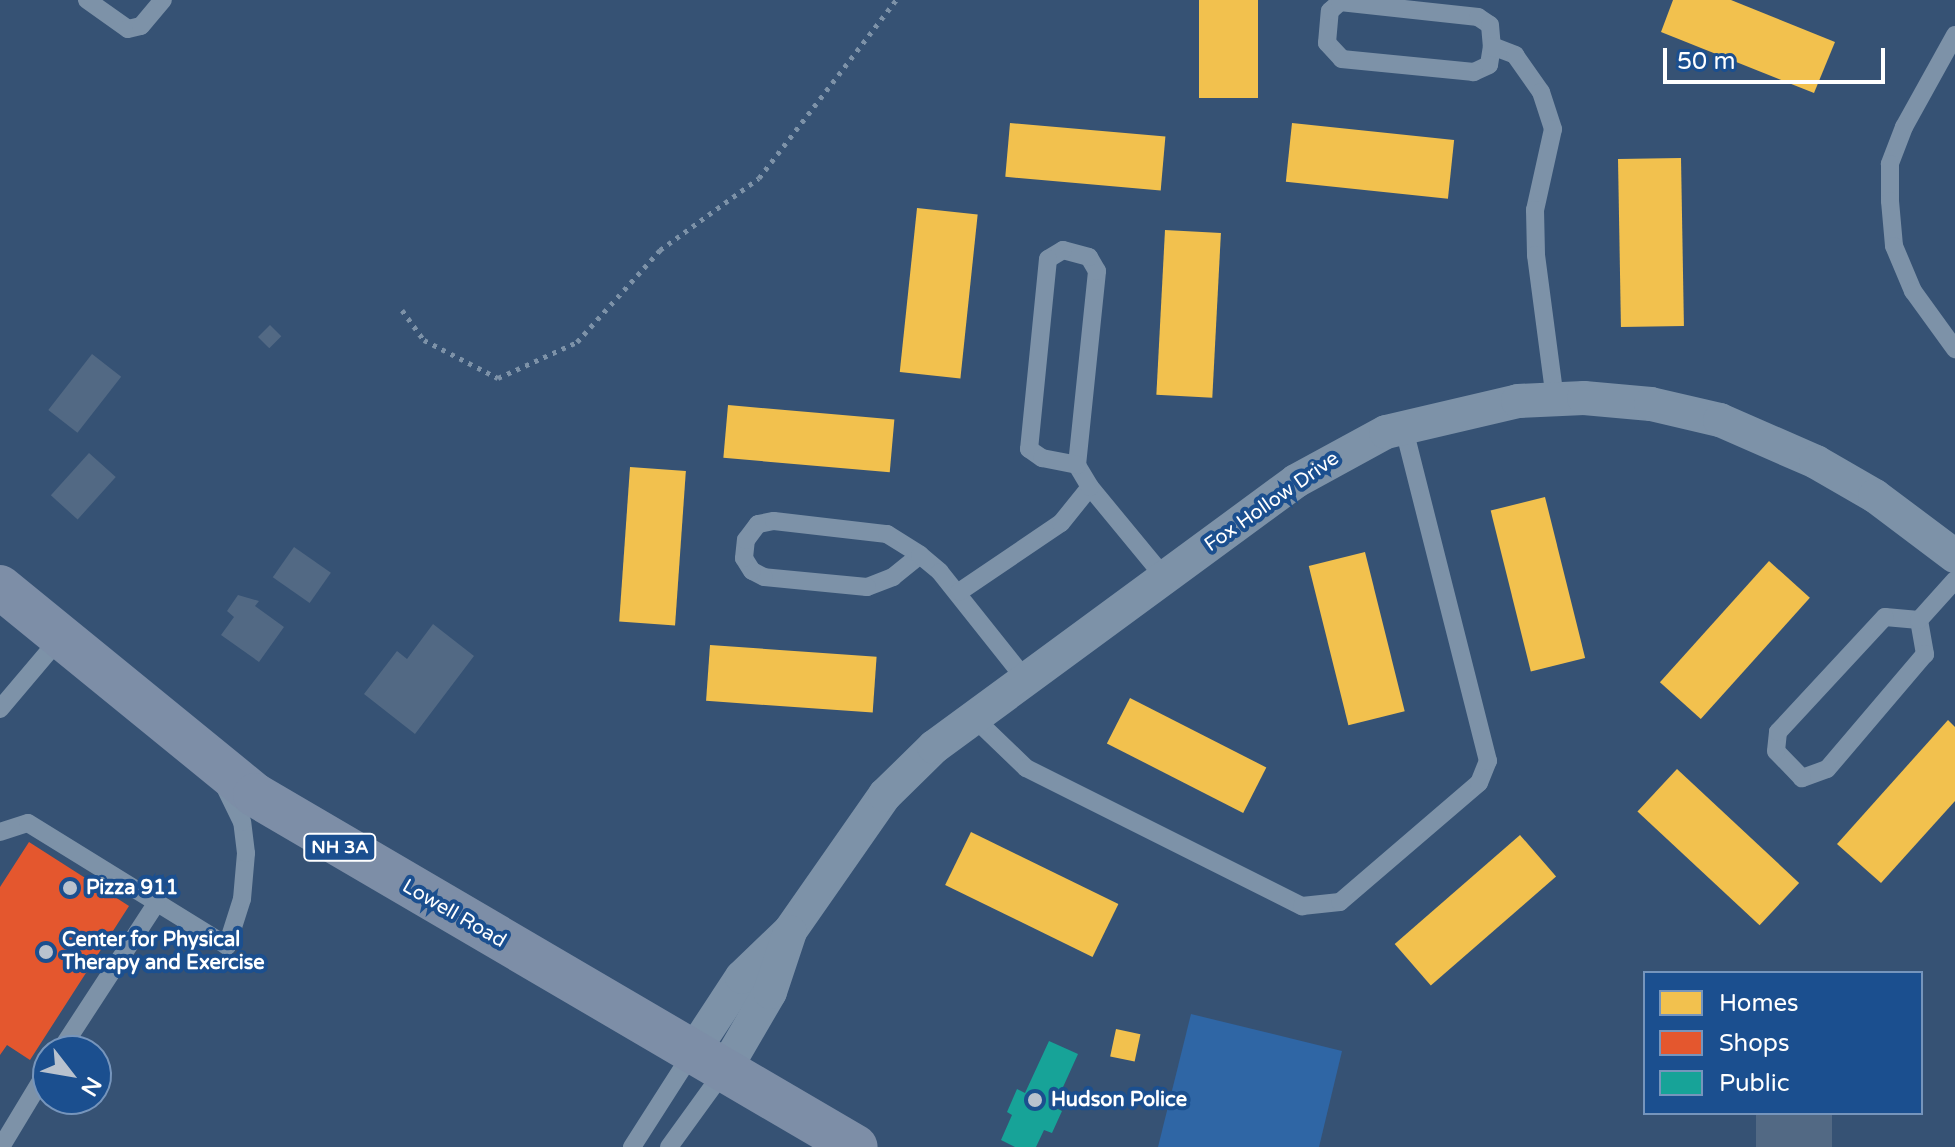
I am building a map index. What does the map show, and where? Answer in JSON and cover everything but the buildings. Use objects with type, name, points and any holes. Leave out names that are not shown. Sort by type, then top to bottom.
[{"type":"main road","name":"Lowell Road","points":[[0,587],[214,765],[322,837],[856,1147]]},
{"type":"street","name":"Fox Hollow Drive","points":[[708,1062],[742,977],[790,931],[885,795],[972,716],[1296,481],[1355,446],[1403,426],[1485,405],[1555,399],[1651,404],[1753,432],[1875,496],[1955,556]]},
{"type":"lane","points":[[87,0],[118,26],[128,29],[141,26],[163,0]]},
{"type":"lane","points":[[1340,2],[1478,17],[1490,25],[1492,46],[1489,65],[1474,72],[1342,59],[1327,43],[1330,11],[1340,2]]},
{"type":"lane","points":[[1955,35],[1904,127],[1890,164],[1890,201],[1894,246],[1913,291],[1955,349]]},
{"type":"lane","points":[[1492,46],[1515,55],[1541,92],[1553,129],[1535,210],[1555,399]]},
{"type":"lane","points":[[1077,465],[1042,458],[1029,449],[1048,259],[1063,250],[1089,257],[1097,271],[1077,465],[1090,487],[1165,578]]},
{"type":"lane","points":[[972,716],[1004,751],[1054,782],[1302,906],[1340,902],[1479,783],[1488,761],[1403,426]]},
{"type":"lane","points":[[959,592],[1061,523],[1090,487]]},
{"type":"lane","points":[[920,555],[893,577],[867,587],[764,577],[752,571],[744,558],[746,540],[758,524],[774,521],[872,529],[920,555],[959,592],[1025,679]]},
{"type":"lane","points":[[1919,620],[1955,580]]},
{"type":"lane","points":[[1885,617],[1919,620],[1925,654],[1827,769],[1802,778],[1776,751],[1778,732],[1885,617]]},
{"type":"lane","points":[[0,709],[60,638]]},
{"type":"lane","points":[[0,832],[28,823],[227,946],[242,899],[246,853],[242,822],[214,765]]},
{"type":"lane","points":[[70,1035],[156,904]]},
{"type":"lane","points":[[632,1147],[708,1062]]},
{"type":"lane","points":[[669,1147],[708,1062]]},
{"type":"lane","points":[[1,1147],[32,1096]]},
{"type":"path","points":[[402,310],[424,340],[498,378],[577,342],[660,250],[759,178],[896,0]]},
{"type":"shaded area","points":[[1191,1014],[1342,1051],[1319,1147],[1158,1147]]},
{"type":"place","name":"Pizza 911","points":[[70,888]]},
{"type":"place","name":"Center for Physical Therapy and Exercise","points":[[46,952]]},
{"type":"place","name":"Hudson Police","points":[[1035,1100]]}]
